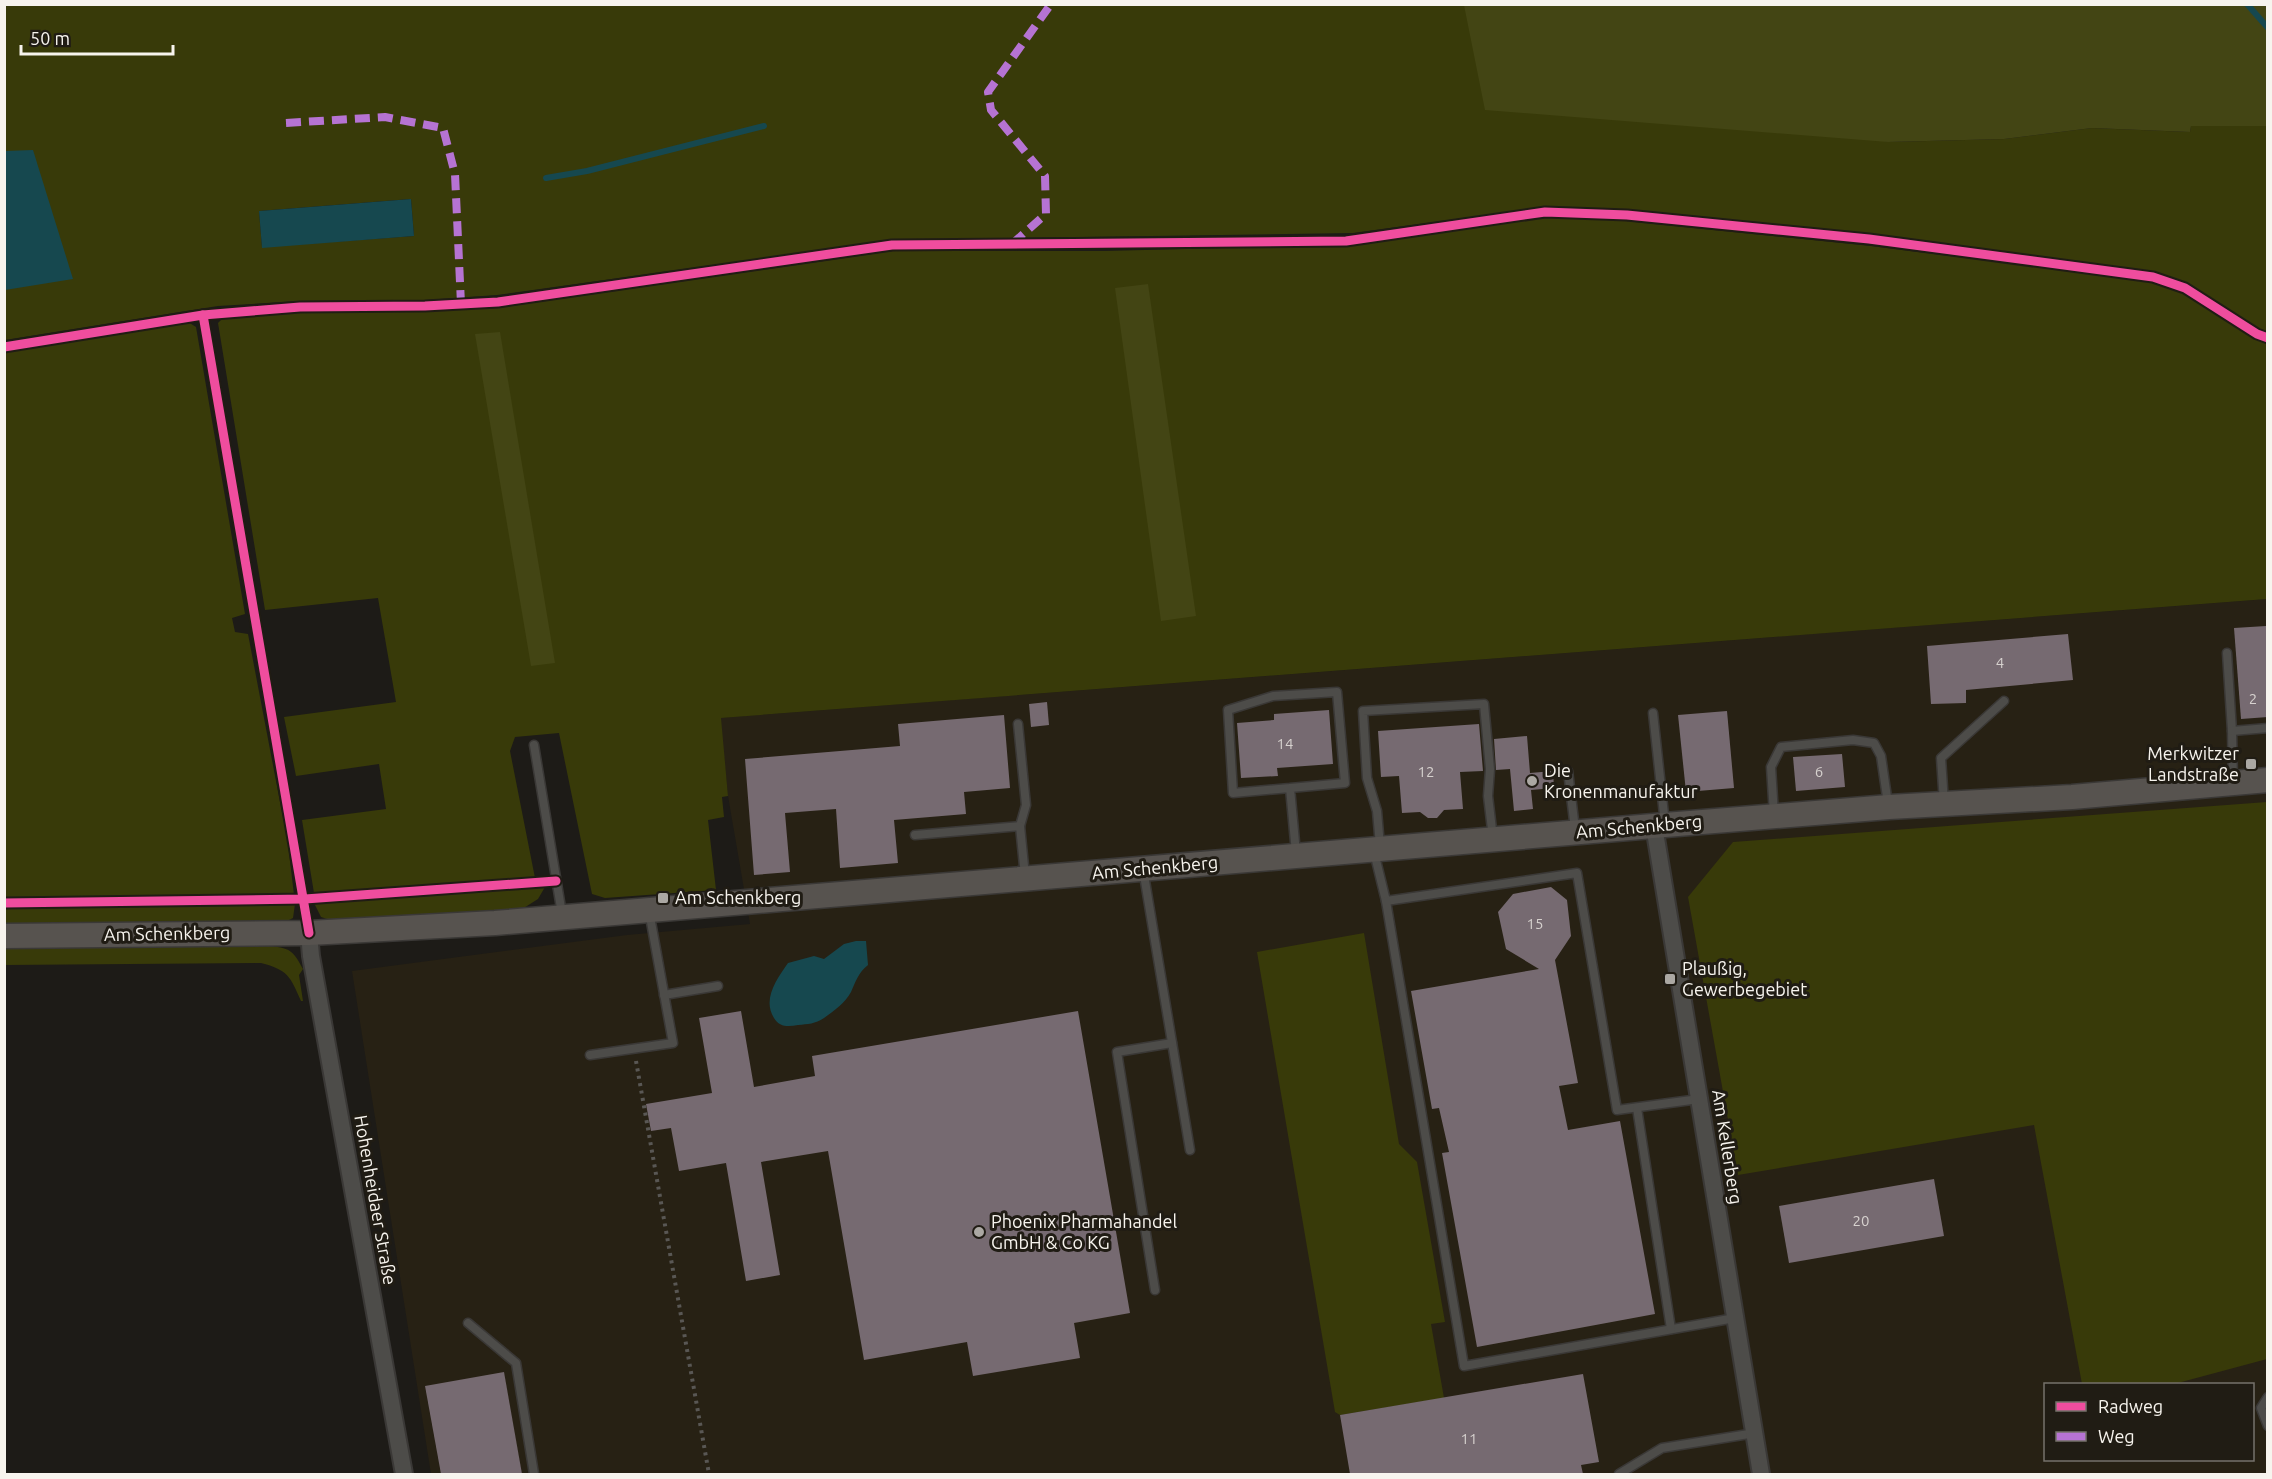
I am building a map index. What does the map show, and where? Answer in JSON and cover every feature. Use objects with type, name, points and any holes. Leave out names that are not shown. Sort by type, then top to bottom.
[{"type":"main road","name":"Am Schenkberg","points":[[4,936],[309,933],[563,917],[1660,825],[1944,803],[2072,797],[2268,780]]},
{"type":"street","name":"Am Kellerberg","points":[[1660,825],[1699,1099],[1761,1474]]},
{"type":"street","name":"Hohenheidaer Straße","points":[[309,933],[311,956],[404,1474]]},
{"type":"lane","points":[[2227,653],[2233,783]]},
{"type":"lane","points":[[1337,692],[1345,783],[1290,788],[1233,793],[1228,710],[1273,696],[1337,692]]},
{"type":"lane","points":[[1944,803],[1941,758],[2004,701]]},
{"type":"lane","points":[[1493,839],[1488,796],[1490,769],[1484,704],[1363,711],[1367,778],[1377,811],[1377,849],[1464,1366],[1735,1318]]},
{"type":"lane","points":[[1653,713],[1660,825]]},
{"type":"lane","points":[[1018,724],[1026,805],[1020,826],[1026,879]]},
{"type":"lane","points":[[2232,731],[2268,728]]},
{"type":"lane","points":[[1774,817],[1771,767],[1781,747],[1853,740],[1874,743],[1878,750],[1881,756],[1889,807]]},
{"type":"lane","points":[[534,745],[563,917]]},
{"type":"lane","points":[[1568,771],[1575,833]]},
{"type":"lane","points":[[1290,788],[1296,856]]},
{"type":"lane","points":[[915,835],[1020,826]]},
{"type":"lane","points":[[1143,869],[1190,1150]]},
{"type":"lane","points":[[1386,901],[1576,873],[1617,1110],[1699,1099]]},
{"type":"lane","points":[[590,1055],[673,1043],[649,910]]},
{"type":"lane","points":[[664,995],[718,986]]},
{"type":"lane","points":[[1155,1290],[1117,1052],[1172,1043]]},
{"type":"lane","points":[[1637,1108],[1671,1329]]},
{"type":"lane","points":[[468,1323],[516,1363],[534,1474]]},
{"type":"lane","points":[[2268,1397],[2261,1408],[2268,1426]]},
{"type":"lane","points":[[1619,1474],[1662,1448],[1755,1433]]},
{"type":"path","points":[[634,1048],[709,1474]]},
{"type":"shaded area","points":[[5,5],[1464,5],[1888,142],[2004,139],[2092,128],[2190,132],[2191,126],[2267,126],[2267,334],[2187,283],[2154,272],[1870,234],[1628,210],[1544,207],[1353,233],[891,240],[497,295],[426,300],[299,301],[218,306],[5,340]],"holes":[[[411,199],[414,236],[262,247],[259,211]]]},
{"type":"shaded area","points":[[1464,5],[2267,5],[2267,126],[2191,126],[2190,132],[2092,128],[2004,139],[1888,142],[1485,110]]},
{"type":"shaded area","points":[[1548,216],[1625,221],[1871,246],[2154,282],[2185,292],[2267,344],[2267,599],[721,718],[728,796],[722,797],[724,817],[708,820],[716,890],[605,898],[592,894],[559,733],[515,737],[510,751],[535,878],[314,893],[302,820],[386,809],[379,764],[296,776],[284,717],[396,702],[378,598],[265,610],[218,323],[222,319],[301,312],[498,308],[893,251],[1105,251],[1347,245]]},
{"type":"shaded area","points":[[1148,284],[1196,616],[1161,621],[1115,288]]},
{"type":"shaded area","points":[[188,322],[196,327],[245,614],[232,618],[235,632],[248,634],[288,844],[294,895],[5,898],[5,351]]},
{"type":"shaded area","points":[[500,332],[555,663],[531,666],[475,334]]},
{"type":"shaded area","points":[[2267,599],[2267,1474],[431,1474],[352,971],[627,935],[750,924],[728,796],[720,718]]},
{"type":"shaded area","points":[[2267,802],[2267,1359],[2178,1383],[2082,1383],[2034,1125],[1738,1175],[1688,897],[1733,842]]},
{"type":"shaded area","points":[[545,887],[538,899],[519,911],[333,921],[321,917],[314,903]]},
{"type":"shaded area","points":[[295,904],[293,918],[285,922],[5,924],[4,908]]},
{"type":"shaded area","points":[[1364,933],[1399,1144],[1417,1162],[1445,1322],[1431,1324],[1444,1398],[1340,1415],[1335,1412],[1257,952]]},
{"type":"shaded area","points":[[269,946],[290,951],[300,963],[303,969],[299,975],[303,1001],[287,975],[277,968],[261,963],[5,965],[5,948]]},
{"type":"water","points":[[33,150],[73,279],[5,290],[5,151]]},
{"type":"water","points":[[411,199],[414,236],[262,248],[259,211]]},
{"type":"water","points":[[866,941],[868,965],[860,974],[851,992],[835,1010],[814,1023],[787,1026],[776,1021],[771,1011],[770,996],[788,963],[814,956],[824,959],[844,944]]},
{"type":"building","points":[[2266,626],[2268,717],[2241,719],[2234,628]]},
{"type":"building","points":[[2068,634],[2073,680],[1966,690],[1966,703],[1931,704],[1927,646]]},
{"type":"building","points":[[1047,702],[1049,725],[1031,727],[1029,704]]},
{"type":"building","points":[[1329,710],[1333,764],[1277,768],[1278,776],[1241,778],[1237,723],[1274,720],[1274,714]]},
{"type":"building","points":[[1727,711],[1734,788],[1686,792],[1678,715]]},
{"type":"building","points":[[1004,715],[1010,788],[964,792],[966,814],[894,820],[898,863],[840,868],[836,809],[785,813],[790,872],[754,875],[745,759],[900,746],[898,724]]},
{"type":"building","points":[[1479,724],[1483,771],[1460,772],[1463,809],[1444,810],[1437,818],[1428,818],[1420,812],[1402,813],[1399,776],[1381,777],[1378,731]]},
{"type":"building","name":"Die Kronenmanufaktur","points":[[1527,736],[1530,773],[1553,771],[1554,788],[1531,790],[1533,809],[1514,811],[1510,769],[1496,770],[1494,739]]},
{"type":"building","points":[[1842,754],[1845,787],[1796,791],[1793,757]]},
{"type":"building","points":[[1551,887],[1567,900],[1571,936],[1555,960],[1578,1083],[1559,1086],[1568,1130],[1620,1121],[1655,1314],[1477,1347],[1442,1153],[1449,1152],[1439,1108],[1432,1109],[1411,991],[1539,969],[1506,949],[1498,912],[1513,894]]},
{"type":"building","name":"Phoenix Pharmahandel GmbH & Co KG","points":[[741,1011],[754,1087],[815,1076],[812,1056],[1078,1011],[1130,1313],[1074,1323],[1080,1358],[973,1376],[967,1342],[864,1360],[828,1151],[761,1162],[780,1275],[746,1281],[726,1163],[679,1171],[671,1128],[651,1131],[646,1104],[712,1093],[699,1018]]},
{"type":"building","points":[[1934,1179],[1944,1236],[1789,1263],[1779,1206]]},
{"type":"building","points":[[504,1372],[522,1474],[441,1474],[425,1386]]},
{"type":"building","points":[[1583,1374],[1599,1462],[1581,1465],[1583,1474],[1350,1474],[1340,1415]]},
{"type":"waterway","points":[[2247,4],[2268,28]]},
{"type":"waterway","points":[[546,178],[587,171],[764,126]]},
{"type":"marked path","points":[[1012,244],[1046,214],[1045,176],[991,110],[988,92],[1051,4]]},
{"type":"marked path","points":[[286,123],[385,117],[443,128],[455,174],[461,304]]},
{"type":"cycle path","points":[[4,347],[203,315],[300,307],[425,306],[498,302],[892,245],[1346,241],[1545,212],[1627,215],[1869,239],[2153,277],[2185,288],[2257,334],[2268,338]]},
{"type":"cycle path","points":[[203,315],[309,933]]},
{"type":"cycle path","points":[[4,903],[305,899],[556,881]]},
{"type":"place","name":"Merkwitzer Landstraße","points":[[2251,764]]},
{"type":"place","name":"Die Kronenmanufaktur","points":[[1532,781]]},
{"type":"place","name":"Am Schenkberg","points":[[663,898]]},
{"type":"place","name":"Plaußig, Gewerbegebiet","points":[[1670,979]]},
{"type":"place","name":"Phoenix Pharmahandel GmbH & Co KG","points":[[979,1232]]}]
